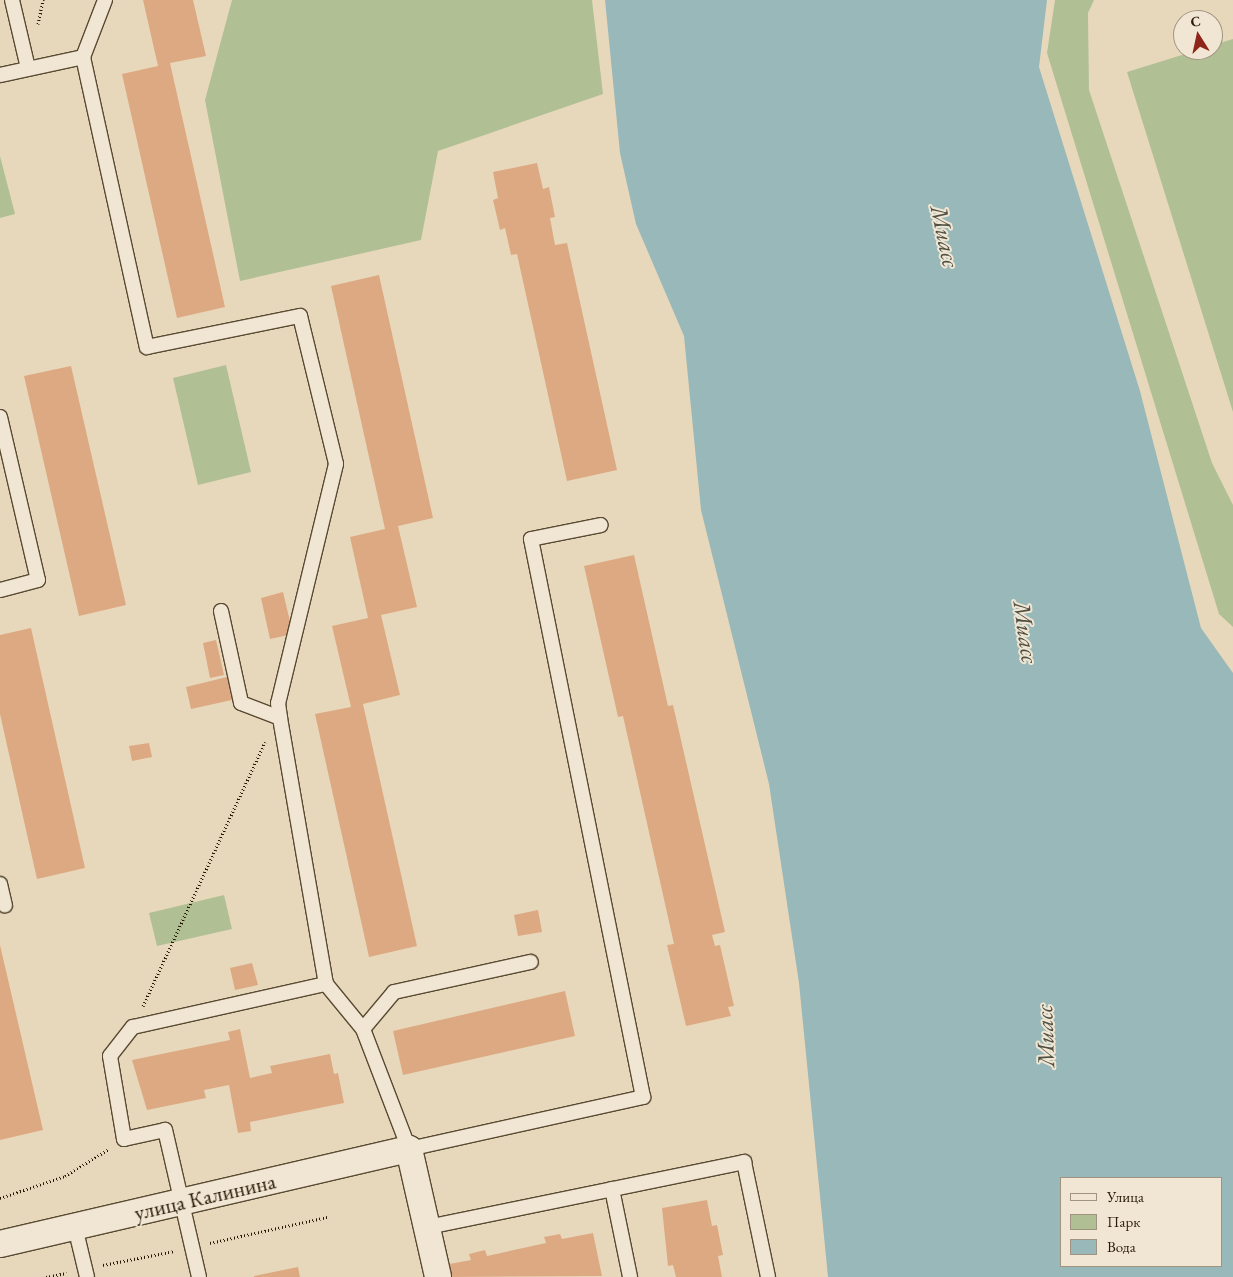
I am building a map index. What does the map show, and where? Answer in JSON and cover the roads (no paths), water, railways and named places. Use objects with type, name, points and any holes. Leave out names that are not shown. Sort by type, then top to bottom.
[{"type":"street","name":"улица Калинина","points":[[0,1244],[410,1149]]},
{"type":"street","points":[[410,1149],[438,1277]]},
{"type":"lane","points":[[12,0],[28,68]]},
{"type":"lane","points":[[105,0],[83,57],[147,347],[300,316],[336,464],[278,703],[278,718],[326,984],[363,1029],[410,1149],[643,1097],[531,539],[601,525]]},
{"type":"lane","points":[[0,75],[83,57]]},
{"type":"lane","points":[[0,417],[38,580],[0,590]]},
{"type":"lane","points":[[221,611],[241,703],[278,718]]},
{"type":"lane","points":[[0,884],[5,905]]},
{"type":"lane","points":[[363,1029],[394,992],[531,962]]},
{"type":"lane","points":[[198,1277],[165,1130],[124,1139],[110,1056],[133,1027],[326,984]]},
{"type":"lane","points":[[428,1227],[744,1162],[768,1277]]},
{"type":"lane","points":[[612,1189],[630,1277]]},
{"type":"lane","points":[[75,1227],[87,1277]]},
{"type":"water","name":"Миасс","points":[[605,0],[1047,0],[1039,67],[1140,391],[1201,628],[1233,673],[1233,1277],[828,1277],[799,983],[769,784],[701,510],[684,336],[636,224],[620,153]]}]
